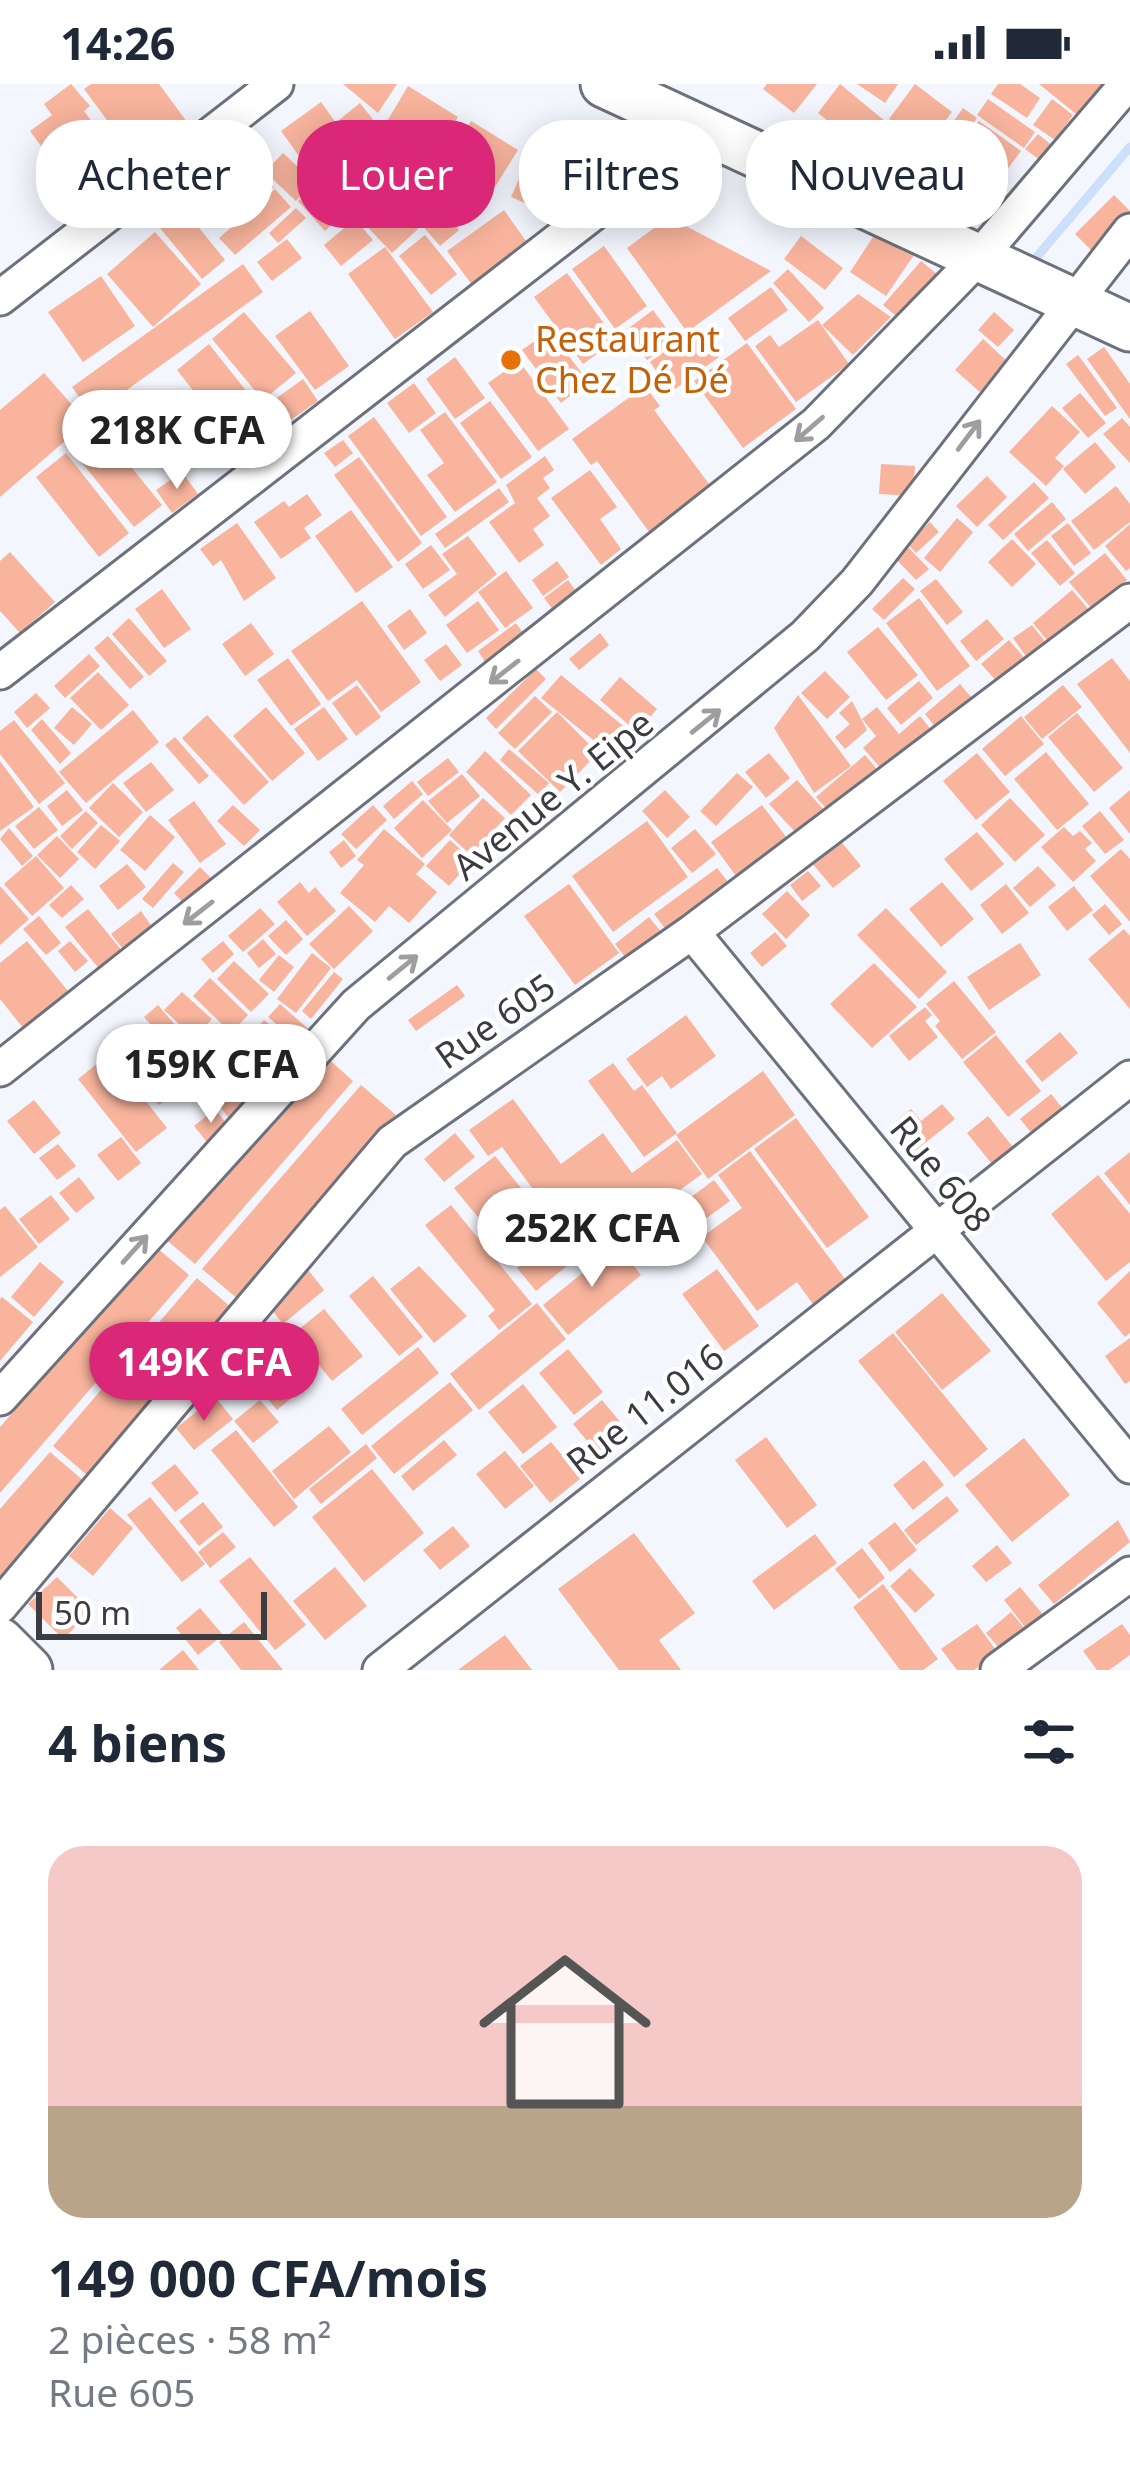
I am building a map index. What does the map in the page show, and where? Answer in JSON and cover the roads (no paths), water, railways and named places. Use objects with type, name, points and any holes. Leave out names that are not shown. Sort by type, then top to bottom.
[{"type":"main road","points":[[604,84],[662,95],[691,120]]},
{"type":"main road","points":[[722,138],[1130,328]]},
{"type":"main road","points":[[0,1641],[29,1670]]},
{"type":"street","points":[[0,298],[276,84]]},
{"type":"street","points":[[0,1069],[816,424],[980,256],[1127,84]]},
{"type":"street","points":[[0,672],[574,228]]},
{"type":"street","name":"Avenue Y. Eipe","points":[[0,1398],[356,1005],[752,683],[857,582],[1130,231]]},
{"type":"street","name":"Rue 605","points":[[0,1606],[392,1142],[692,932],[1130,601]]},
{"type":"street","name":"Rue 608","points":[[692,932],[1130,1466]]},
{"type":"street","name":"Rue 11.016","points":[[380,1670],[1130,1078]]},
{"type":"street","points":[[998,1670],[1130,1574]]},
{"type":"waterway","points":[[1029,266],[1130,147]]},
{"type":"place","name":"Restaurant Chez Dé Dé","points":[[511,360]]}]
